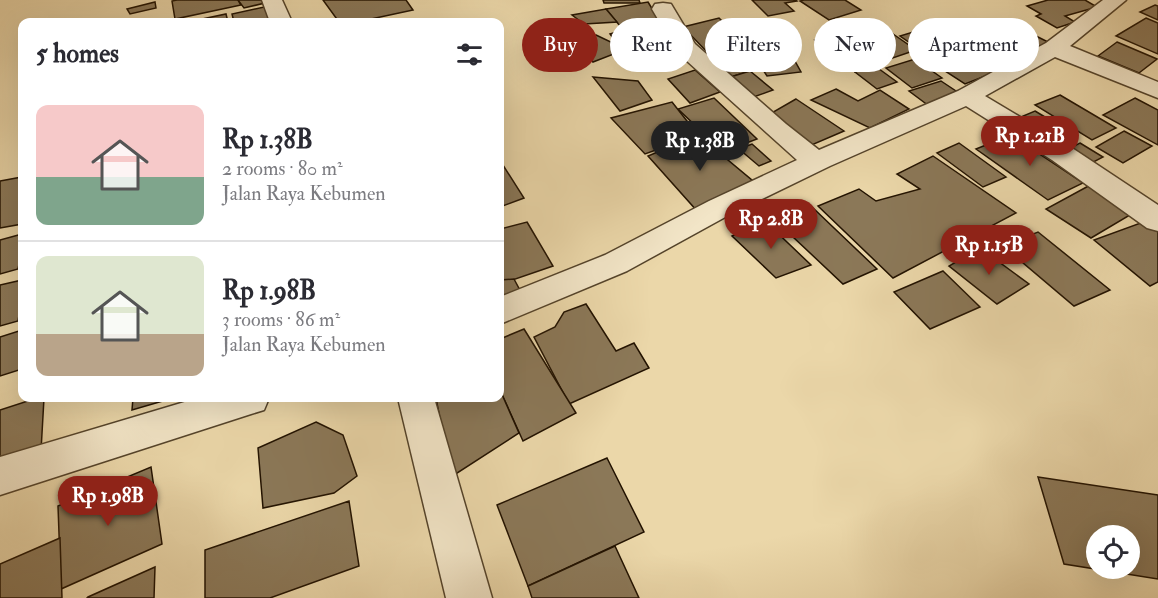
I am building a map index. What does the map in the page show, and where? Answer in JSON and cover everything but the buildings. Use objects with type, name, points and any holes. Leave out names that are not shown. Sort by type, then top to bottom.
[{"type":"street","points":[[272,0],[279,18]]},
{"type":"street","points":[[504,309],[616,263],[720,208],[817,162],[967,96],[1054,48],[1116,0]]},
{"type":"street","points":[[663,9],[686,48],[777,130],[817,162]]},
{"type":"street","points":[[1054,48],[1158,91]]},
{"type":"street","points":[[967,96],[1062,154],[1158,220]]},
{"type":"street","points":[[0,476],[238,402]]},
{"type":"street","points":[[417,402],[469,598]]}]
